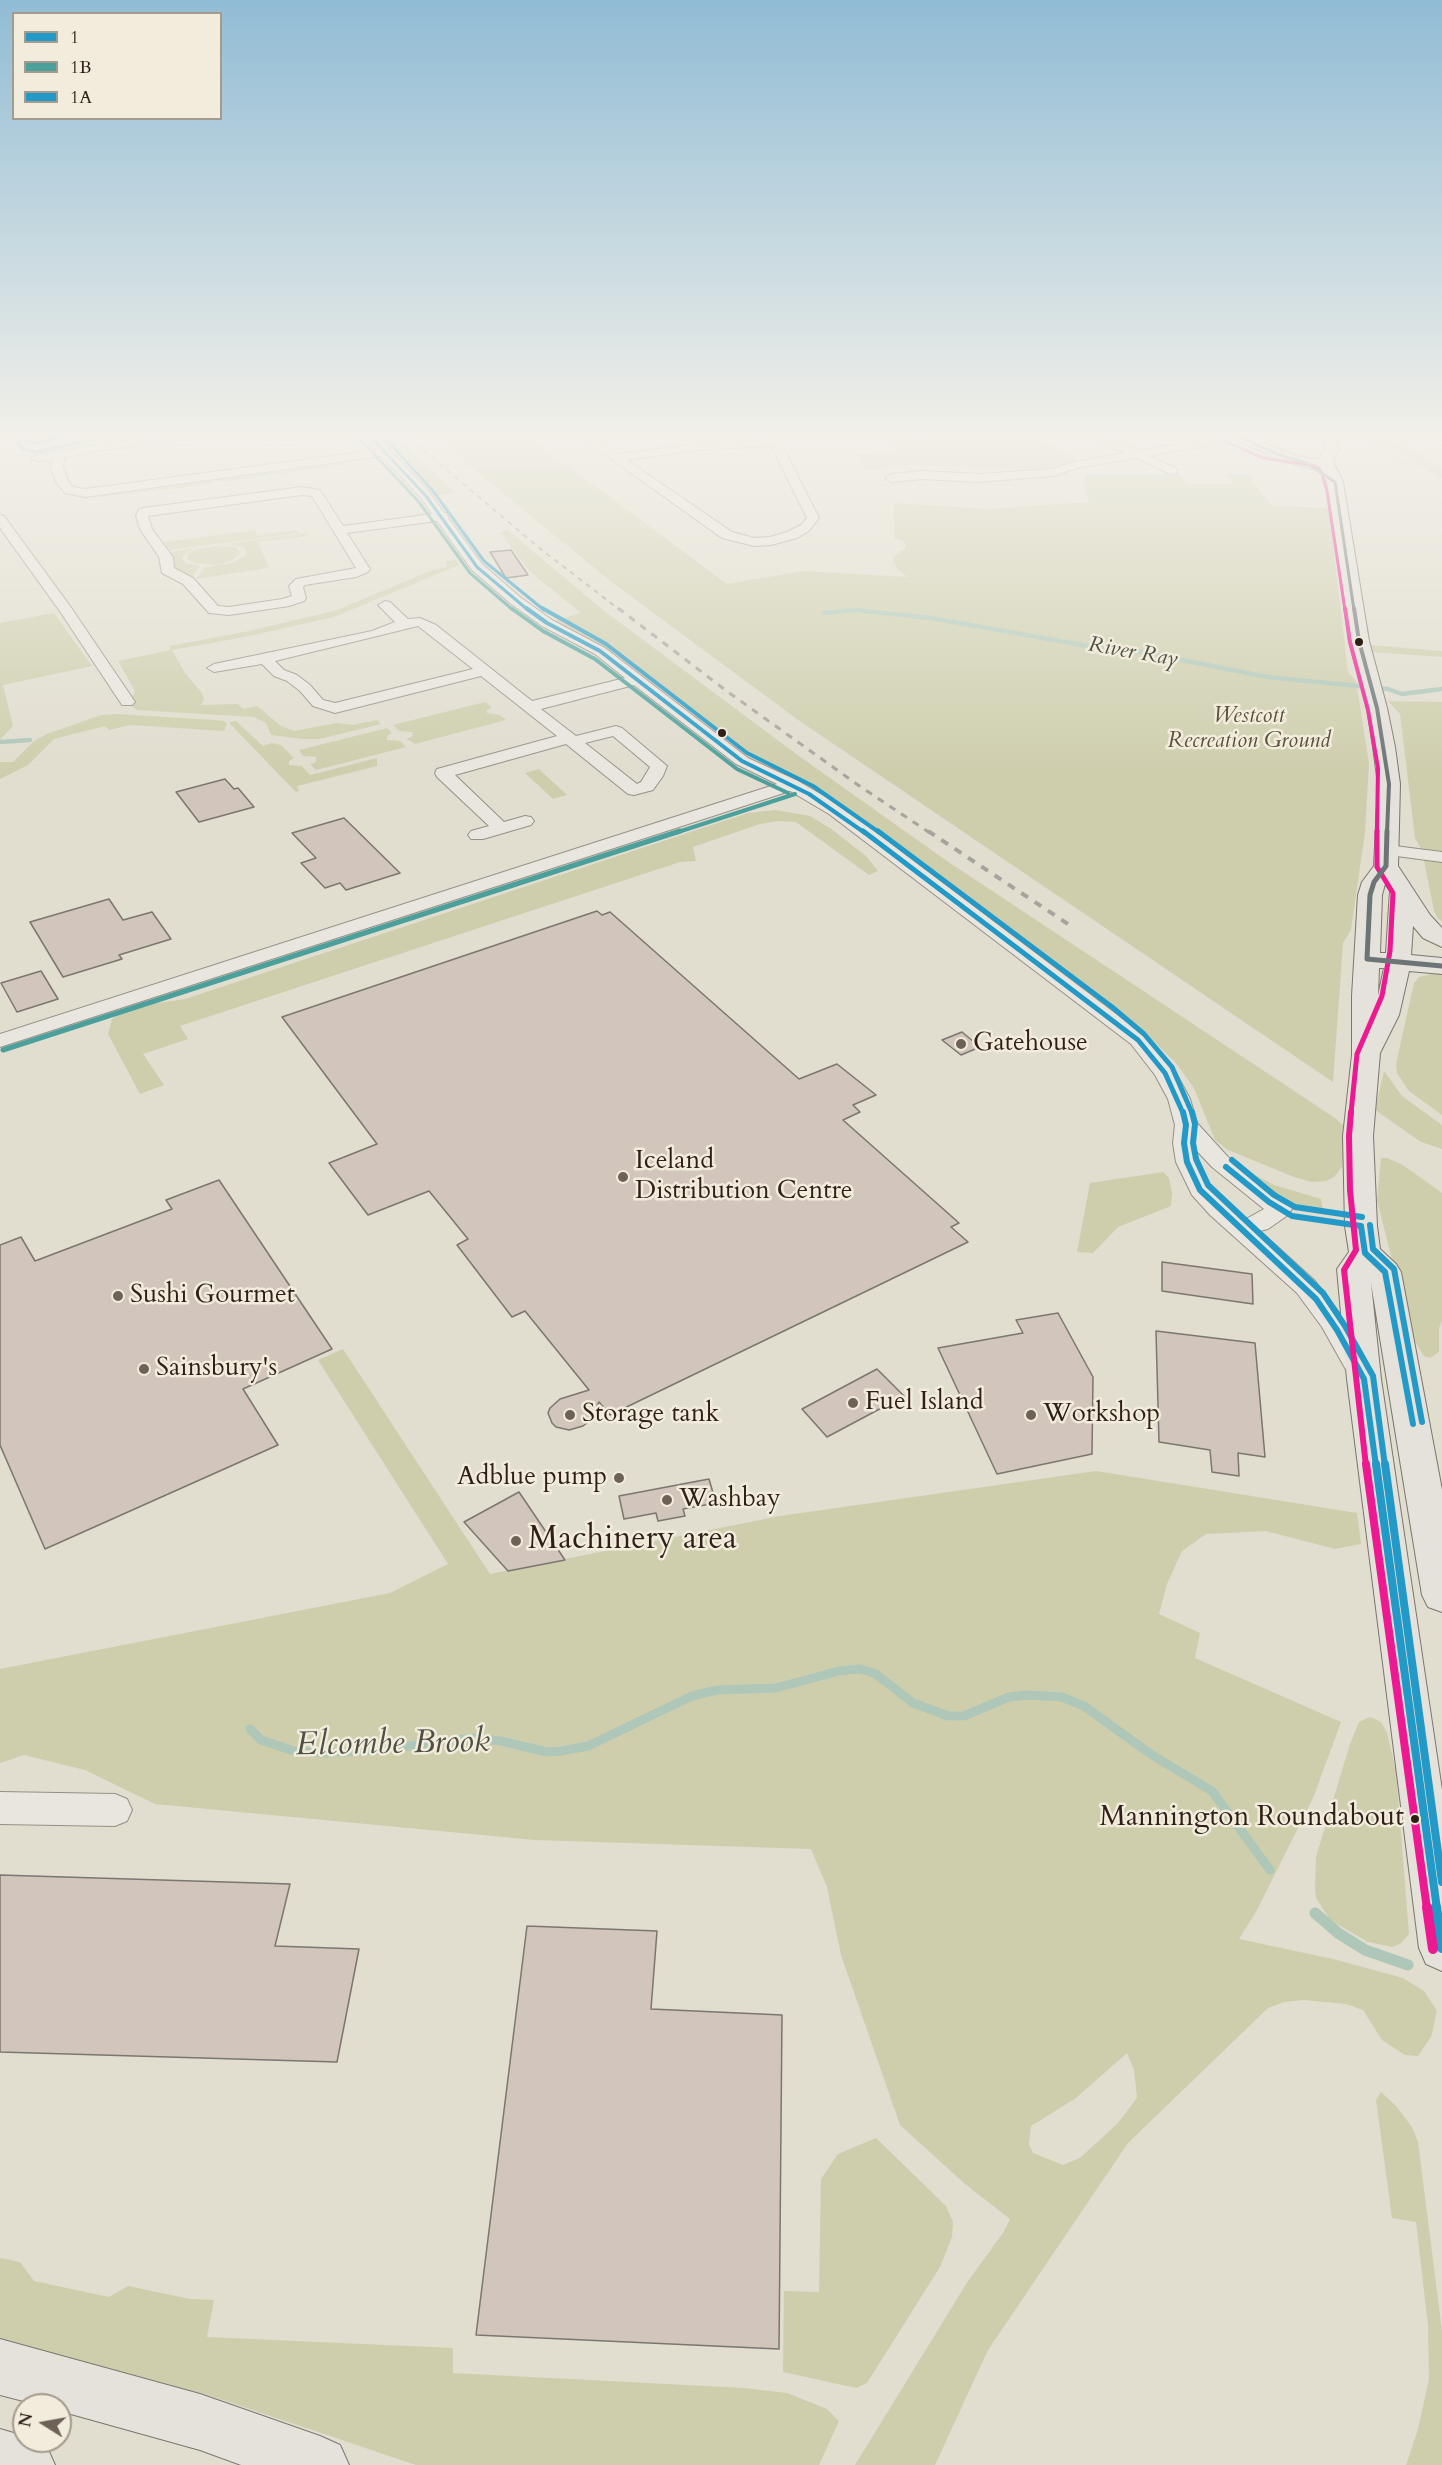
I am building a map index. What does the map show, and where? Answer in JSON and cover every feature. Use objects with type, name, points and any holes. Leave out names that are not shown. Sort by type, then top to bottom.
[{"type":"main road","points":[[1345,546],[1359,641],[1384,747],[1389,784],[1387,858],[1401,890],[1425,925],[1442,939]]},
{"type":"main road","points":[[1387,858],[1370,895],[1366,1055],[1358,1136],[1359,1190],[1365,1253],[1385,1272],[1442,1595]]},
{"type":"main road","points":[[1366,1055],[1389,1007],[1398,956],[1401,890]]},
{"type":"main road","points":[[1367,953],[1398,956],[1442,955]]},
{"type":"main road","points":[[1398,956],[1442,966]]},
{"type":"main road","points":[[1365,1253],[1353,1269],[1364,1378],[1442,1948]]},
{"type":"main road","points":[[0,2367],[189,2419],[320,2465]]},
{"type":"main road","points":[[0,2458],[26,2465]]},
{"type":"street","points":[[19,546],[127,702]]},
{"type":"street","points":[[159,546],[165,554],[166,569],[188,581],[212,609],[219,611],[294,601],[300,596],[296,585],[298,583],[360,572],[363,566],[350,546]]},
{"type":"street","points":[[463,546],[477,567],[515,600],[547,623],[600,651],[734,755],[792,785],[846,818],[1138,1040],[1165,1073],[1179,1099],[1186,1125],[1185,1154],[1192,1176],[1209,1200],[1242,1228],[1316,1299],[1341,1336],[1364,1378]]},
{"type":"street","points":[[385,605],[405,624]]},
{"type":"street","points":[[214,668],[376,634],[405,624],[426,624],[483,671],[571,740],[634,790],[647,786],[659,766],[616,731],[571,740],[444,773],[501,828]]},
{"type":"street","points":[[265,659],[279,673],[292,678],[318,703],[335,708],[483,671]]},
{"type":"street","points":[[525,704],[633,676]]},
{"type":"street","points":[[3,1033],[792,785]]},
{"type":"street","points":[[477,835],[525,821]]},
{"type":"street","points":[[1387,858],[1440,857]]},
{"type":"street","points":[[1186,1125],[1220,1162],[1280,1209],[1260,1223],[1242,1228]]},
{"type":"street","points":[[0,1808],[115,1810]]},
{"type":"green space","points":[[167,546],[200,546],[170,550]]},
{"type":"green space","points":[[214,546],[235,547],[241,553],[231,561],[215,565],[195,563],[187,559],[188,554],[194,550]]},
{"type":"green space","points":[[237,546],[260,546],[269,568],[196,579],[205,567],[232,563],[246,555],[242,547]]},
{"type":"green space","points":[[510,546],[527,546],[603,610],[799,756],[944,859],[1335,1118],[1344,1126],[1342,1167],[1334,1177],[1326,1181],[1312,1182],[1228,1150],[1215,1140],[1194,1088],[1176,1063],[1142,1030],[882,835],[830,800],[741,749],[594,641],[552,621],[581,613],[528,570]]},
{"type":"green space","name":"Westcott Recreation Ground","points":[[568,546],[676,546],[727,584],[803,571],[908,577],[898,570],[893,561],[894,556],[906,546],[1333,546],[1348,672],[1356,681],[1369,763],[1365,832],[1351,930],[1343,943],[1333,1082],[801,722],[613,583]]},
{"type":"green space","points":[[194,548],[182,557],[185,563],[200,566],[190,579],[172,571],[170,552]]},
{"type":"green space","points":[[456,560],[459,565],[334,617],[245,637],[172,650],[185,673],[202,693],[204,699],[201,705],[238,704],[243,709],[257,706],[281,726],[294,731],[337,723],[353,725],[377,720],[381,724],[320,739],[302,739],[271,735],[266,723],[254,717],[137,710],[129,705],[135,691],[118,661],[171,650],[170,646],[249,631],[337,610],[430,571],[447,567],[446,561]]},
{"type":"green space","points":[[54,613],[92,666],[3,685],[13,726],[0,740],[0,623]]},
{"type":"green space","points":[[1370,645],[1442,651],[1442,657],[1369,652]]},
{"type":"green space","points":[[1388,701],[1442,702],[1442,921],[1438,919],[1434,911],[1422,850],[1415,838],[1400,714]]},
{"type":"green space","points":[[485,702],[492,707],[487,710],[487,713],[500,715],[506,720],[415,744],[407,739],[413,736],[412,732],[399,731],[393,725]]},
{"type":"green space","points":[[101,715],[214,720],[224,721],[227,724],[224,731],[130,725],[109,730],[105,726],[54,739],[28,765],[0,779],[0,762],[13,762],[34,741],[47,734]]},
{"type":"green space","points":[[236,721],[263,746],[272,743],[281,745],[294,758],[289,761],[289,765],[302,766],[310,775],[377,758],[377,766],[297,786],[299,791],[296,792],[230,724]]},
{"type":"green space","points":[[387,728],[392,733],[387,736],[387,740],[400,741],[406,747],[316,770],[310,764],[316,762],[316,757],[303,756],[299,750]]},
{"type":"green space","points":[[539,769],[567,795],[553,799],[525,773]]},
{"type":"green space","points":[[775,810],[810,816],[830,828],[866,856],[878,871],[869,875],[796,822],[778,821],[760,824],[693,847],[696,861],[680,862],[180,1026],[188,1039],[143,1054],[164,1085],[140,1094],[108,1034],[112,1019],[131,1007],[185,999],[748,813]]},
{"type":"green space","points":[[1442,972],[1442,1115],[1409,1091],[1397,1073],[1396,1064],[1414,983],[1419,977]]},
{"type":"green space","points":[[1384,1071],[1402,1096],[1442,1125],[1442,1149],[1421,1142],[1375,1110]]},
{"type":"green space","points":[[1381,1158],[1387,1158],[1403,1165],[1442,1193],[1442,1321],[1439,1328],[1439,1352],[1430,1358],[1424,1356],[1411,1335],[1377,1200]]},
{"type":"green space","points":[[1239,1166],[1274,1185],[1321,1199],[1323,1209],[1308,1210],[1288,1206]]},
{"type":"green space","points":[[1163,1172],[1169,1178],[1172,1192],[1171,1206],[1118,1227],[1093,1253],[1077,1252],[1090,1183]]},
{"type":"green space","points":[[343,1349],[490,1574],[780,1516],[1096,1471],[1357,1513],[1361,1544],[1335,1549],[1266,1531],[1206,1534],[1182,1551],[1167,1584],[1159,1614],[1200,1633],[1195,1658],[1341,1722],[1313,1798],[1257,1910],[1239,1939],[1333,1959],[1403,1978],[1424,1991],[1437,2011],[1431,2037],[1418,2056],[1405,2055],[1382,2040],[1363,2010],[1346,2004],[1304,2000],[1284,2002],[1268,2008],[1128,2143],[988,2350],[935,2465],[855,2465],[968,2281],[1003,2233],[1010,2219],[965,2184],[900,2125],[841,1955],[827,1887],[811,1849],[535,1840],[155,1804],[85,1770],[24,1755],[0,1763],[0,1669],[390,1593],[448,1564],[318,1360]],"holes":[[[1127,2053],[1134,2070],[1137,2098],[1117,2124],[1080,2158],[1063,2165],[1033,2153],[1029,2144],[1031,2126],[1076,2098]]]},
{"type":"green space","points":[[1370,1717],[1381,1722],[1387,1733],[1396,1771],[1409,1934],[1400,1944],[1392,1947],[1368,1942],[1330,1920],[1316,1898],[1315,1889],[1316,1857],[1350,1744],[1359,1722]]},
{"type":"green space","points":[[1381,2092],[1396,2106],[1412,2127],[1418,2142],[1442,2331],[1442,2465],[1406,2465],[1418,2429],[1429,2379],[1428,2326],[1416,2222],[1392,2218],[1376,2100]]},
{"type":"green space","points":[[876,2138],[946,2206],[953,2222],[952,2237],[940,2267],[867,2383],[856,2388],[783,2372],[784,2291],[819,2292],[821,2179],[838,2154]]},
{"type":"green space","points":[[0,2258],[20,2262],[34,2281],[109,2297],[128,2286],[190,2299],[214,2300],[207,2337],[453,2348],[453,2373],[744,2388],[787,2393],[827,2409],[839,2421],[819,2465],[416,2465],[208,2395],[0,2339]]},
{"type":"building","points":[[511,550],[528,575],[506,578],[490,552]]},
{"type":"building","points":[[225,779],[234,789],[238,788],[254,807],[199,822],[176,792]]},
{"type":"building","points":[[344,818],[400,873],[346,890],[340,883],[325,888],[301,863],[316,858],[292,833]]},
{"type":"building","points":[[109,899],[123,920],[152,912],[171,939],[119,955],[122,959],[63,977],[30,922]]},
{"type":"building","name":"Iceland Distribution Centre","points":[[597,911],[602,915],[610,912],[799,1079],[837,1064],[876,1095],[853,1105],[860,1112],[843,1120],[959,1223],[951,1227],[968,1242],[610,1415],[599,1402],[588,1422],[569,1430],[556,1427],[552,1423],[548,1413],[550,1408],[560,1399],[589,1390],[525,1311],[512,1317],[457,1245],[468,1239],[429,1191],[368,1215],[329,1163],[377,1144],[282,1017]]},
{"type":"building","points":[[41,971],[58,999],[17,1012],[1,983]]},
{"type":"building","name":"Gatehouse","points":[[962,1032],[980,1047],[961,1055],[942,1040]]},
{"type":"building","name":"Sainsbury's","points":[[219,1180],[332,1349],[243,1389],[278,1445],[45,1549],[0,1445],[0,1245],[21,1237],[35,1261],[172,1209],[166,1200]]},
{"type":"building","points":[[1162,1262],[1252,1274],[1253,1304],[1162,1291]]},
{"type":"building","name":"Workshop","points":[[1058,1313],[1093,1377],[1092,1454],[997,1474],[938,1348],[1023,1333],[1016,1320]]},
{"type":"building","points":[[1156,1331],[1255,1343],[1265,1457],[1238,1453],[1239,1476],[1212,1472],[1210,1450],[1159,1442]]},
{"type":"building","name":"Fuel Island","points":[[877,1369],[904,1396],[827,1437],[802,1409]]},
{"type":"building","name":"Washbay","points":[[709,1479],[716,1503],[683,1509],[685,1516],[658,1521],[656,1513],[624,1519],[619,1496]]},
{"type":"building","name":"Machinery area","points":[[519,1492],[565,1560],[508,1571],[464,1522]]},
{"type":"building","points":[[0,1875],[290,1884],[275,1946],[359,1949],[337,2062],[0,2052]]},
{"type":"building","points":[[527,1926],[657,1931],[651,2009],[782,2015],[779,2349],[476,2335]]},
{"type":"waterway","name":"River Ray","points":[[824,613],[855,610],[931,618],[1082,645],[1142,652],[1267,677],[1388,689],[1402,694],[1442,689]]},
{"type":"waterway","name":"River Ray","points":[[0,742],[30,740]]},
{"type":"waterway","name":"Elcombe Brook","points":[[250,1729],[261,1740],[294,1751],[324,1753],[378,1750],[473,1738],[501,1741],[547,1752],[561,1751],[588,1746],[692,1696],[717,1690],[776,1688],[839,1671],[860,1669],[876,1674],[913,1703],[948,1716],[964,1716],[1009,1697],[1028,1695],[1062,1697],[1084,1706],[1152,1755],[1212,1791],[1270,1870]]},
{"type":"waterway","name":"Elcombe Brook","points":[[1315,1913],[1338,1933],[1365,1950],[1408,1965]]},
{"type":"railway","points":[[537,546],[620,610]]},
{"type":"railway","points":[[618,608],[728,692],[858,785],[930,833]]},
{"type":"railway","points":[[928,831],[1074,928]]},
{"type":"transit line","name":"1B","points":[[451,546],[470,573],[509,607],[543,631],[595,659],[737,769],[788,793]]},
{"type":"transit line","name":"1","points":[[462,546],[477,567],[515,600],[547,623],[600,651],[742,761],[809,794],[846,818],[1106,1014],[1138,1040],[1165,1073],[1182,1107],[1186,1125],[1184,1143],[1187,1162],[1200,1190],[1316,1299],[1337,1330],[1364,1379],[1442,1948]]},
{"type":"transit line","name":"1A","points":[[473,546],[484,561],[521,593],[552,615],[606,644],[747,753],[813,786],[851,811],[1112,1007],[1144,1034],[1172,1067],[1190,1104],[1195,1124],[1193,1143],[1196,1159],[1208,1185],[1323,1293],[1345,1326],[1373,1376],[1442,1882]]},
{"type":"transit line","points":[[1335,546],[1350,642],[1368,710],[1378,768],[1377,867],[1393,893],[1390,951],[1382,996],[1357,1054],[1349,1136],[1350,1190],[1356,1250],[1344,1270],[1369,1490],[1433,1949]]},
{"type":"transit line","points":[[1345,546],[1359,641],[1377,708],[1389,784],[1386,866],[1374,882],[1370,895],[1367,959],[1442,966]]},
{"type":"transit line","name":"1B","points":[[3,1050],[795,794]]},
{"type":"transit line","name":"1A","points":[[1232,1160],[1274,1195],[1295,1207],[1362,1217]]},
{"type":"transit line","name":"1","points":[[1226,1167],[1269,1202],[1292,1216],[1361,1226]]},
{"type":"transit line","name":"1A","points":[[1370,1225],[1373,1249],[1394,1269],[1422,1422]]},
{"type":"transit line","name":"1","points":[[1361,1226],[1365,1253],[1385,1272],[1413,1424]]},
{"type":"place","name":"Gatehouse","points":[[961,1044]]},
{"type":"place","name":"Iceland Distribution Centre","points":[[623,1177]]},
{"type":"place","name":"Sushi Gourmet","points":[[118,1296]]},
{"type":"place","name":"Sainsbury's","points":[[144,1369]]},
{"type":"place","name":"Fuel Island","points":[[853,1403]]},
{"type":"place","name":"Storage tank","points":[[570,1415]]},
{"type":"place","name":"Workshop","points":[[1031,1415]]},
{"type":"place","name":"Adblue pump","points":[[619,1478]]},
{"type":"place","name":"Washbay","points":[[667,1500]]},
{"type":"place","name":"Machinery area","points":[[516,1541]]},
{"type":"place","name":"Mannington Roundabout","points":[[1415,1819]]}]
